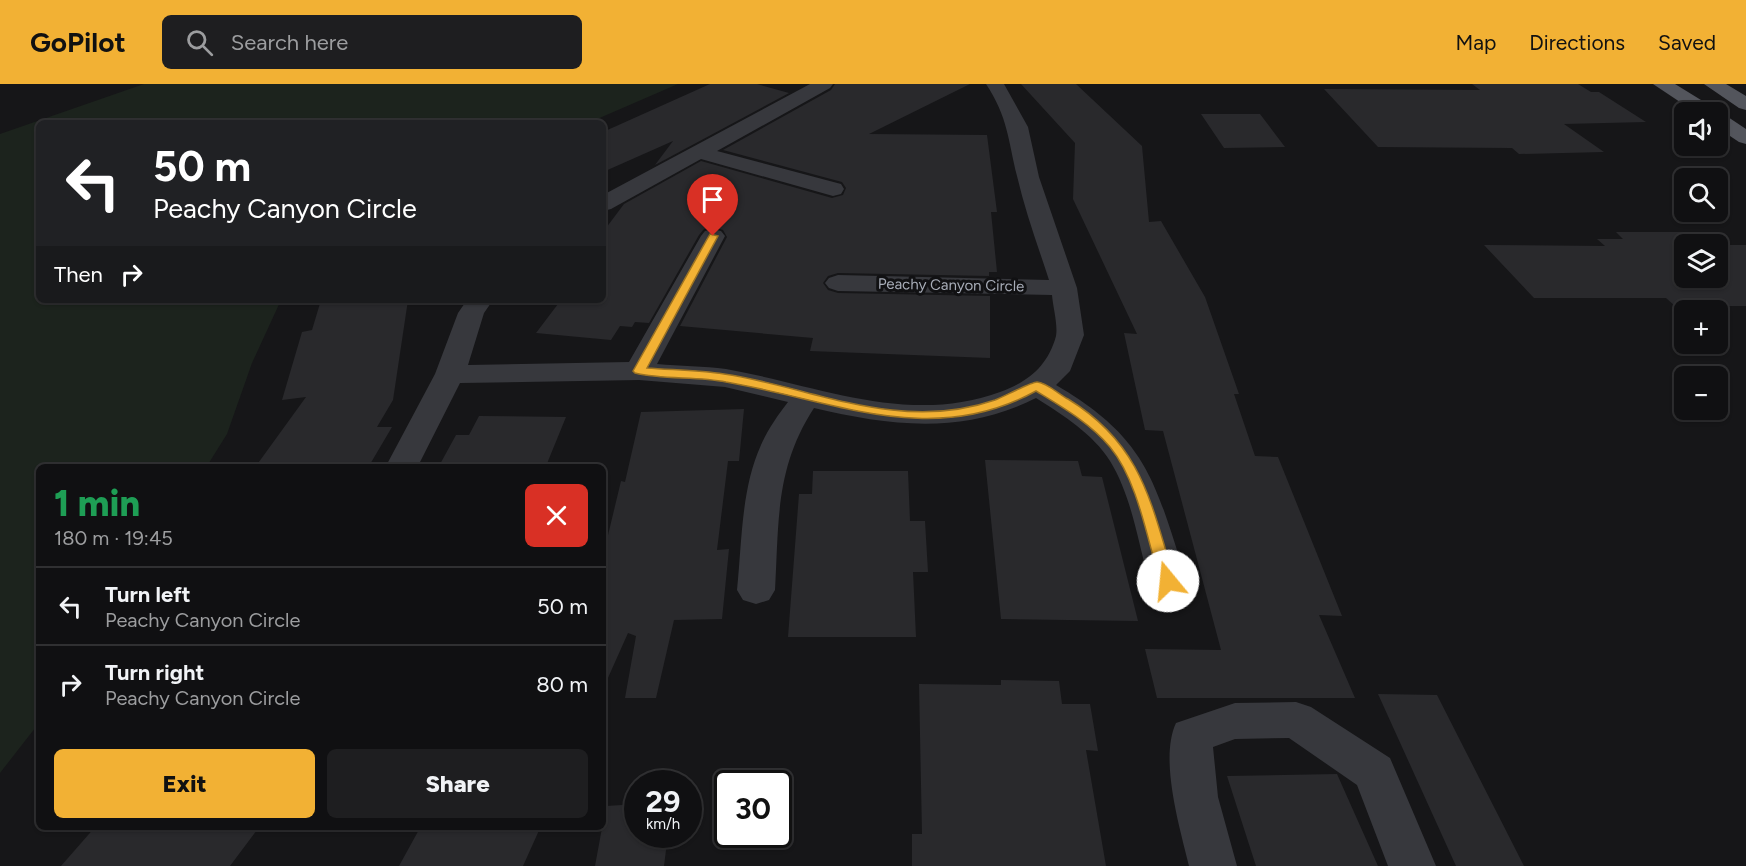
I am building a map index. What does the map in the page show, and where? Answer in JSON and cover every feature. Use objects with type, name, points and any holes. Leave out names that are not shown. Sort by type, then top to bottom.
[{"type":"main road","points":[[1662,84],[1691,102]]},
{"type":"main road","points":[[1713,84],[1746,104]]},
{"type":"main road","points":[[1728,126],[1746,138]]},
{"type":"street","points":[[606,202],[824,84]]},
{"type":"street","points":[[450,374],[639,371],[725,378],[893,414],[941,415],[985,408],[1037,386],[1055,371],[1070,335],[1064,288],[1028,177],[1018,126],[995,84]]},
{"type":"street","points":[[698,152],[832,189]]},
{"type":"street","points":[[639,371],[713,236]]},
{"type":"street","name":"Peachy Canyon Circle","points":[[838,283],[1064,288]]},
{"type":"street","points":[[403,464],[450,374],[471,313],[478,303]]},
{"type":"street","points":[[1037,386],[1077,410],[1114,444],[1136,479],[1168,581]]},
{"type":"street","points":[[756,590],[767,481],[773,454],[783,430],[806,397]]},
{"type":"street","points":[[1213,866],[1195,797],[1191,736],[1235,721],[1296,720],[1374,772],[1412,866]]},
{"type":"shaded area","points":[[144,84],[678,84],[595,120],[40,120]]},
{"type":"shaded area","points":[[36,122],[36,303],[280,303],[252,363],[227,434],[208,464],[36,464],[36,727],[0,773],[0,134]]},
{"type":"building","points":[[710,84],[757,84],[789,93],[655,165],[673,141],[606,171],[606,131]]},
{"type":"building","points":[[835,84],[970,84],[869,134],[987,135],[997,212],[991,212],[997,272],[989,272],[989,276],[838,273],[828,276],[823,283],[828,290],[838,293],[990,296],[990,358],[810,351],[813,338],[680,326],[727,237],[723,230],[714,227],[704,229],[699,235],[649,323],[635,322],[632,327],[620,326],[611,340],[536,333],[559,303],[606,303],[606,228],[624,204],[701,161],[832,198],[843,195],[846,188],[842,182],[723,150],[831,90]]},
{"type":"building","points":[[1021,84],[1076,84],[1142,146],[1149,222],[1161,221],[1205,297],[1239,394],[1234,394],[1255,456],[1278,457],[1342,616],[1319,615],[1355,698],[1157,698],[1145,649],[1221,650],[1163,431],[1145,430],[1124,333],[1137,334],[1073,199],[1075,143]]},
{"type":"building","points":[[1472,84],[1578,84],[1591,92],[1599,92],[1646,122],[1564,124],[1604,152],[1519,154],[1512,148],[1378,147],[1324,89],[1480,90]]},
{"type":"building","points":[[1201,114],[1260,114],[1285,147],[1224,148]]},
{"type":"building","points":[[1616,232],[1713,232],[1716,234],[1674,234],[1674,288],[1728,288],[1728,243],[1746,245],[1746,306],[1728,306],[1728,300],[1674,300],[1674,305],[1666,298],[1534,298],[1484,245],[1605,246],[1597,239],[1623,239]]},
{"type":"building","points":[[320,303],[408,303],[393,400],[377,427],[392,427],[370,464],[257,464],[306,397],[282,400],[302,332],[312,330]]},
{"type":"building","points":[[744,409],[739,461],[728,461],[717,550],[729,549],[722,619],[674,620],[656,698],[625,698],[636,636],[628,633],[606,682],[606,544],[621,481],[625,482],[641,412]]},
{"type":"building","points":[[479,416],[566,417],[547,464],[440,464],[456,435],[469,435]]},
{"type":"building","points":[[985,460],[1078,461],[1082,476],[1102,477],[1138,621],[1001,619]]},
{"type":"building","points":[[813,471],[908,471],[910,521],[925,521],[928,572],[913,572],[916,637],[788,637],[799,494],[812,494]]},
{"type":"building","points":[[1001,680],[1059,681],[1062,704],[1090,704],[1098,751],[1086,750],[1106,866],[912,866],[912,834],[922,834],[919,684],[1001,685]]},
{"type":"building","points":[[1378,694],[1437,695],[1524,866],[1456,866]]},
{"type":"building","points":[[1337,774],[1378,866],[1256,866],[1227,776]]},
{"type":"building","points":[[624,805],[624,848],[666,848],[664,866],[595,866],[602,830],[606,830],[606,806]]},
{"type":"building","points":[[92,830],[257,830],[230,866],[61,866]]},
{"type":"building","points":[[419,830],[539,830],[523,866],[399,866]]},
{"type":"route","points":[[713,236],[639,371],[725,378],[842,405],[893,414],[941,415],[985,408],[1037,386],[1077,410],[1114,444],[1136,479],[1168,581]]}]
